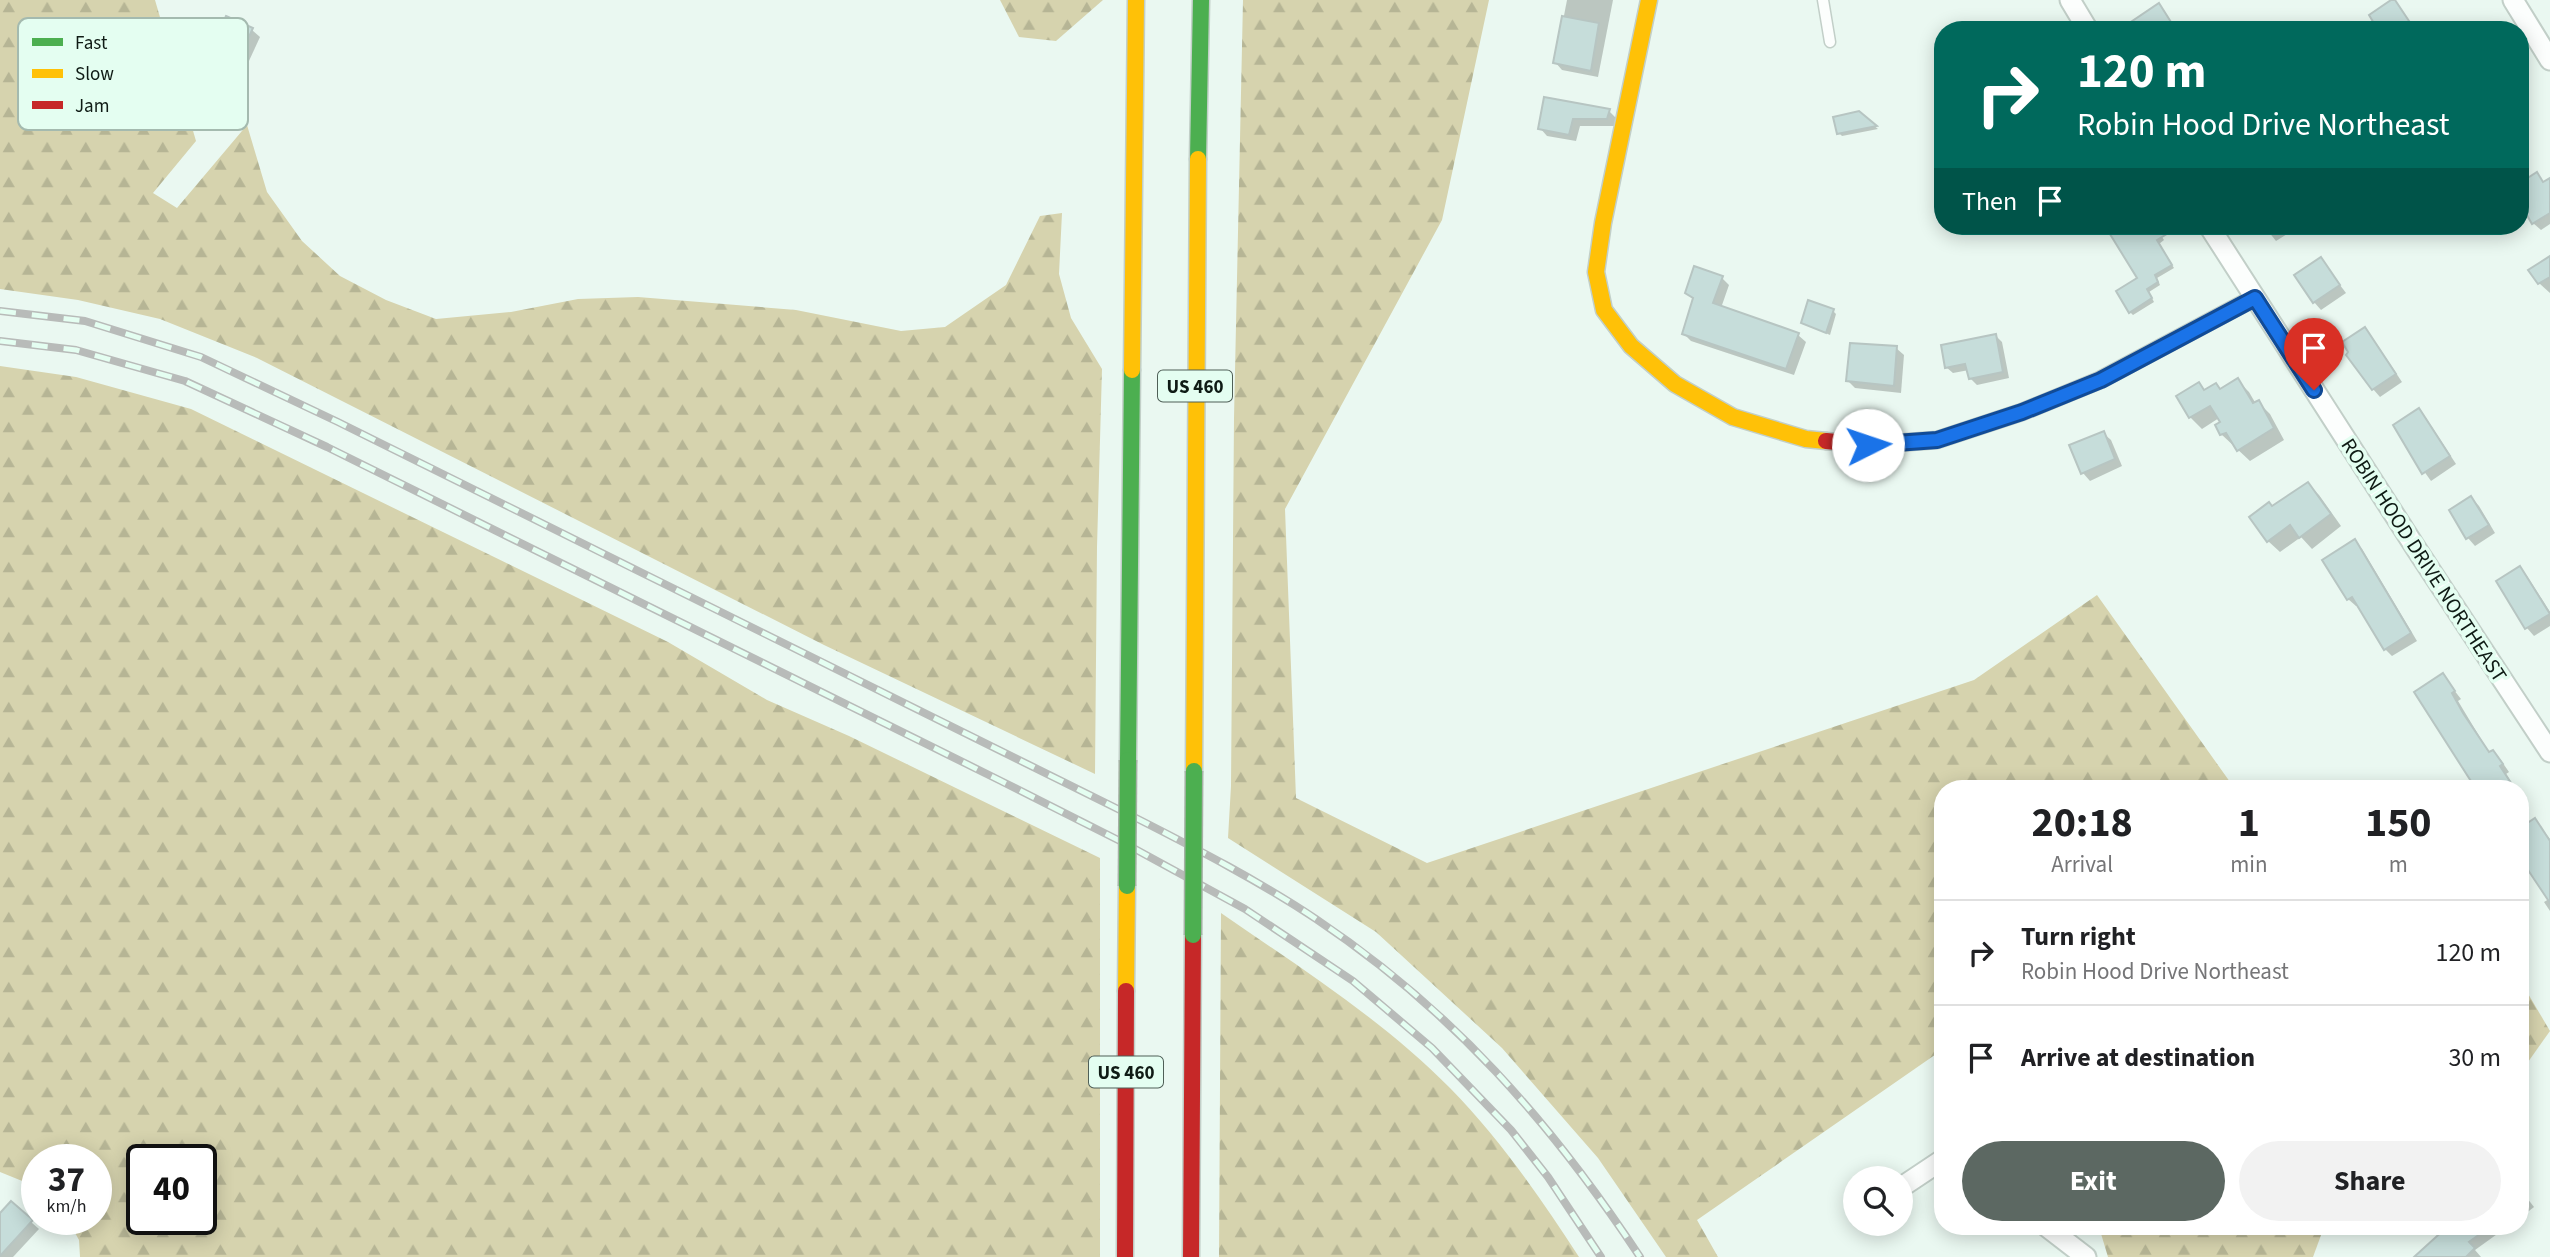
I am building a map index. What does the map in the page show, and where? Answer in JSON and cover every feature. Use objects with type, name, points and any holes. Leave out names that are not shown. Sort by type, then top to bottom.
[{"type":"main road","name":"US 460","points":[[1125,1257],[1136,0]]},
{"type":"main road","name":"US 460","points":[[1191,1257],[1196,236],[1201,0]]},
{"type":"main road","points":[[1649,0],[1603,223],[1596,272],[1604,310],[1631,346],[1675,384],[1734,417],[1806,439],[1868,445],[1937,440],[2022,412],[2101,380],[2255,298]]},
{"type":"street","points":[[2070,0],[2083,21]]},
{"type":"street","points":[[2513,0],[2526,21]]},
{"type":"street","points":[[2529,26],[2550,60]]},
{"type":"street","name":"ROBIN HOOD DRIVE NORTHEAST","points":[[2216,235],[2550,752]]},
{"type":"street","points":[[1913,1179],[1934,1165]]},
{"type":"street","points":[[2057,1235],[2086,1257]]},
{"type":"lane","points":[[1823,0],[1830,42]]},
{"type":"green space","points":[[0,0],[155,0],[160,18],[18,18],[18,130],[193,130],[196,141],[153,193],[177,208],[243,130],[248,128],[267,192],[302,241],[340,276],[386,300],[436,319],[511,312],[578,299],[638,297],[796,310],[901,331],[945,327],[1006,285],[1040,216],[1062,213],[1059,274],[1071,318],[1102,369],[1095,774],[824,645],[257,358],[160,319],[78,300],[0,289]]},
{"type":"green space","points":[[1000,0],[1103,0],[1056,41],[1019,37]]},
{"type":"green space","points":[[1243,0],[1489,0],[1442,220],[1285,509],[1296,798],[1427,863],[1974,680],[2097,595],[2229,780],[1934,780],[1934,1056],[1697,1220],[1718,1257],[1666,1257],[1598,1158],[1502,1048],[1376,932],[1228,838],[1231,786],[1234,418]]},
{"type":"green space","points":[[0,366],[76,377],[191,409],[668,642],[767,700],[849,736],[1100,858],[1100,1257],[80,1257],[76,1235],[112,1235],[112,1144],[21,1144],[21,1181],[0,1172]]},
{"type":"green space","points":[[1221,913],[1369,1017],[1424,1063],[1486,1127],[1519,1169],[1579,1257],[1219,1257]]},
{"type":"green space","points":[[2529,995],[2550,1031],[2529,1061]]},
{"type":"green space","points":[[2101,1235],[2321,1235],[2313,1257],[2108,1257]]},
{"type":"building","points":[[2395,0],[2409,21],[2373,21],[2369,15]]},
{"type":"building","points":[[2159,3],[2170,21],[2132,21]]},
{"type":"building","points":[[1562,16],[1599,23],[1591,71],[1553,63]]},
{"type":"building","points":[[248,26],[253,28],[248,39]]},
{"type":"building","points":[[1544,97],[1610,109],[1607,119],[1573,119],[1569,135],[1538,129]]},
{"type":"building","points":[[1859,111],[1877,126],[1837,134],[1833,117]]},
{"type":"building","points":[[2537,172],[2543,182],[2550,178],[2550,213],[2532,224],[2529,219],[2529,177]]},
{"type":"building","points":[[2111,235],[2165,235],[2157,240],[2172,265],[2155,275],[2158,282],[2147,289],[2152,298],[2129,313],[2116,291],[2137,278]]},
{"type":"building","points":[[2550,256],[2550,277],[2538,284],[2528,270]]},
{"type":"building","points":[[2321,257],[2340,285],[2313,303],[2294,275]]},
{"type":"building","points":[[1694,266],[1723,276],[1713,303],[1799,333],[1786,369],[1682,334],[1693,298],[1685,293]]},
{"type":"building","points":[[1808,300],[1834,309],[1826,333],[1801,323]]},
{"type":"building","points":[[2365,327],[2396,374],[2372,390],[2346,355],[2348,352],[2342,342]]},
{"type":"building","points":[[1996,334],[2003,372],[1969,379],[1965,364],[1945,368],[1941,345]]},
{"type":"building","points":[[1850,343],[1897,346],[1894,386],[1846,381]]},
{"type":"building","points":[[2238,378],[2253,403],[2259,400],[2274,428],[2237,451],[2226,433],[2220,435],[2215,425],[2220,422],[2210,406],[2189,418],[2176,396],[2199,382],[2204,390],[2216,383],[2220,389]]},
{"type":"building","points":[[2419,408],[2450,456],[2422,474],[2393,425]]},
{"type":"building","points":[[2104,431],[2115,459],[2081,474],[2069,445]]},
{"type":"building","points":[[2308,482],[2331,514],[2299,538],[2290,525],[2267,542],[2249,517],[2269,502],[2272,506]]},
{"type":"building","points":[[2471,496],[2489,525],[2466,539],[2449,510]]},
{"type":"building","points":[[2355,539],[2411,633],[2384,650],[2352,597],[2347,600],[2322,560]]},
{"type":"building","points":[[2520,566],[2550,614],[2525,629],[2496,581]]},
{"type":"building","points":[[2443,673],[2455,691],[2452,693],[2463,713],[2489,752],[2493,750],[2503,764],[2500,766],[2509,780],[2470,780],[2414,692]]},
{"type":"building","points":[[2535,818],[2550,841],[2550,903],[2529,872],[2529,822]]},
{"type":"building","points":[[11,1201],[21,1210],[21,1233],[0,1256],[0,1213]]},
{"type":"building","points":[[2438,1235],[2479,1235],[2469,1242],[2475,1248],[2466,1257],[2414,1257]]},
{"type":"railway","points":[[0,311],[85,321],[201,357],[338,422],[1136,818],[1250,879],[1316,919],[1365,954],[1455,1030],[1534,1114],[1606,1207],[1640,1257]]},
{"type":"railway","points":[[0,341],[76,350],[185,381],[327,447],[1001,781],[1124,843],[1245,909],[1353,981],[1432,1048],[1511,1130],[1548,1177],[1601,1257]]},
{"type":"traffic: fast","points":[[1198,159],[1201,0]]},
{"type":"traffic: fast","points":[[1128,760],[1132,370]]},
{"type":"traffic: fast","points":[[1127,886],[1128,760]]},
{"type":"traffic: fast","points":[[1193,935],[1194,771]]},
{"type":"traffic: slow","points":[[1132,370],[1136,0]]},
{"type":"traffic: slow","points":[[1649,0],[1603,223],[1596,272],[1604,310],[1631,346],[1675,384],[1733,417],[1806,439],[1826,441]]},
{"type":"traffic: slow","points":[[1194,771],[1198,159]]},
{"type":"traffic: slow","points":[[1126,991],[1127,886]]},
{"type":"traffic: jam","points":[[1826,441],[1868,445],[1937,440],[2022,412],[2100,380],[2254,298]]},
{"type":"traffic: jam","points":[[1191,1257],[1193,935]]},
{"type":"traffic: jam","points":[[1125,1257],[1126,991]]},
{"type":"route","points":[[1868,445],[1937,440],[2022,412],[2101,380],[2255,298],[2314,390]]}]
